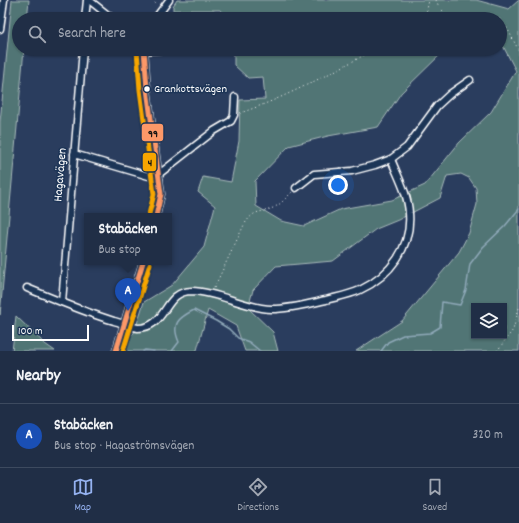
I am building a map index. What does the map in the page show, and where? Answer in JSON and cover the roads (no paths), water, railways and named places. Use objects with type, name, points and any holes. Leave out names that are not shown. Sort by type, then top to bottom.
[{"type":"street","points":[[0,29],[4,0]]},
{"type":"street","points":[[86,12],[88,0],[104,12]]},
{"type":"street","points":[[160,12],[169,0]]},
{"type":"street","name":"Hagavägen","points":[[62,302],[82,56]]},
{"type":"street","points":[[144,56],[149,111],[161,194],[157,213]]},
{"type":"street","points":[[296,188],[314,174],[352,171],[391,159],[411,142],[437,106],[450,94],[470,80]]},
{"type":"street","points":[[159,177],[214,131],[231,121],[234,115],[235,97]]},
{"type":"street","points":[[74,154],[159,177]]},
{"type":"street","points":[[26,288],[90,314],[138,328],[154,323],[170,301],[186,292],[192,291],[212,294],[264,308],[282,309],[344,296],[376,282],[391,268],[406,242],[409,228],[409,213],[405,192],[391,159]]},
{"type":"street","points":[[116,351],[142,265]]},
{"type":"waterway","points":[[381,351],[388,342],[403,335],[430,333],[440,327],[442,302],[460,305],[466,290],[470,264],[483,247],[505,226],[519,209]]},
{"type":"waterway","points":[[172,351],[179,342],[176,331],[178,322],[194,310],[229,329],[238,338],[249,342],[260,351]]},
{"type":"waterway","points":[[143,351],[154,351]]},
{"type":"place","name":"Grankottsvägen","points":[[147,89]]},
{"type":"place","name":"Stabäcken","points":[[128,311]]}]
